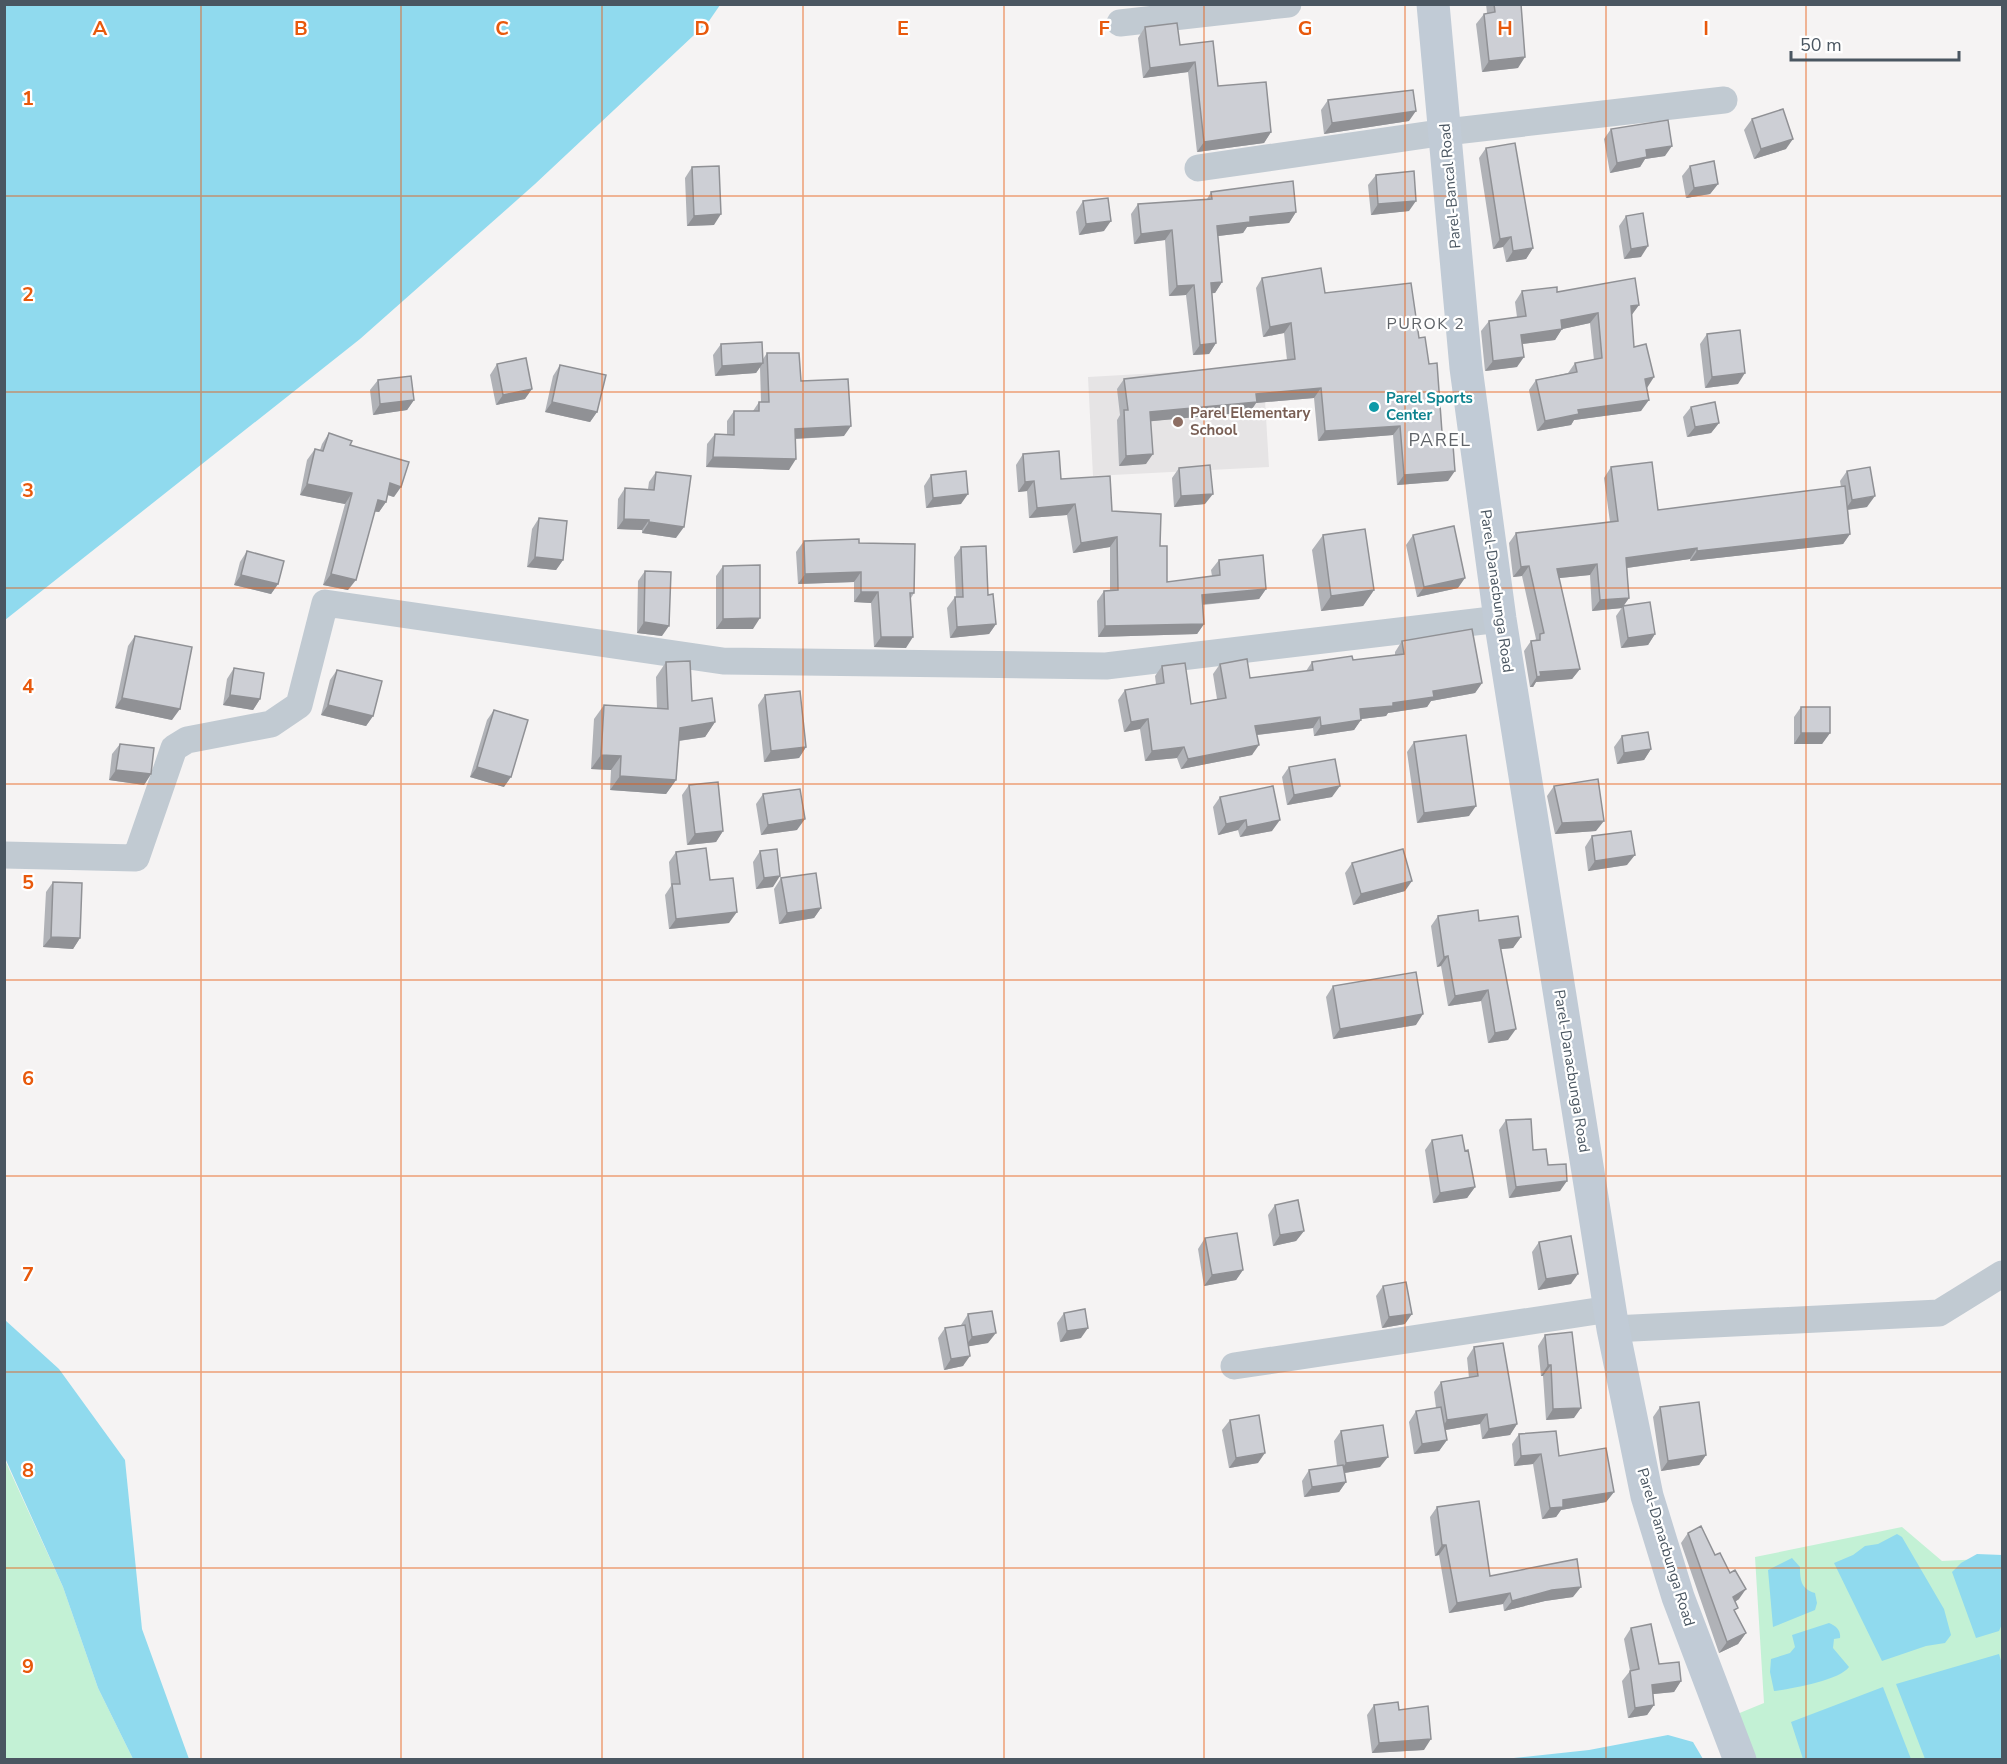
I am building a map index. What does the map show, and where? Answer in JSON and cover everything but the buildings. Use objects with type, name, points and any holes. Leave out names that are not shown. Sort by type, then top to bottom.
[{"type":"main road","name":"Parel-Bancal Road","points":[[1433,4],[1466,368]]},
{"type":"main road","name":"Parel-Danacbunga Road","points":[[1466,368],[1500,620],[1611,1319],[1651,1507],[1678,1597],[1740,1760]]},
{"type":"street","points":[[1120,23],[1288,4]]},
{"type":"street","points":[[1197,168],[1446,132],[1724,100]]},
{"type":"street","points":[[4,855],[136,858],[174,748],[187,740],[271,724],[299,705],[325,603],[723,661],[1106,666],[1500,620]]},
{"type":"street","points":[[1234,1365],[1611,1319],[1939,1313],[2002,1274]]},
{"type":"shaded area","name":"Parel Elementary School","points":[[1263,367],[1269,467],[1093,476],[1088,377]]},
{"type":"green space","points":[[4,1458],[63,1587],[98,1688],[133,1759],[5,1759]]},
{"type":"green space","points":[[1902,1527],[1942,1561],[2002,1558],[2002,1759],[1740,1759],[1725,1719],[1764,1703],[1755,1557]]},
{"type":"water","points":[[5,4],[720,5],[709,21],[535,184],[360,339],[5,620]]},
{"type":"water","points":[[5,1320],[59,1369],[125,1460],[142,1629],[189,1759],[133,1759],[98,1688],[63,1587],[5,1458]]},
{"type":"water","points":[[1897,1534],[1902,1537],[1944,1609],[1951,1635],[1945,1643],[1926,1646],[1882,1661],[1834,1563],[1853,1555],[1865,1546],[1878,1544]]},
{"type":"water","points":[[1977,1554],[2002,1555],[2002,1624],[1999,1631],[1976,1638],[1952,1572],[1961,1563]]},
{"type":"water","points":[[1792,1558],[1800,1567],[1802,1583],[1815,1593],[1817,1603],[1815,1610],[1773,1627],[1768,1570]]},
{"type":"water","points":[[1829,1623],[1834,1625],[1840,1633],[1840,1638],[1834,1639],[1833,1648],[1849,1667],[1844,1672],[1826,1680],[1774,1691],[1770,1672],[1771,1659],[1790,1653],[1795,1647],[1792,1635]]},
{"type":"water","points":[[1999,1654],[2002,1664],[2002,1759],[1925,1759],[1896,1684]]},
{"type":"water","points":[[1883,1687],[1911,1759],[1803,1759],[1791,1722]]},
{"type":"water","points":[[1668,1735],[1693,1742],[1703,1759],[1504,1759],[1589,1750]]},
{"type":"place","name":"Parel Sports Center","points":[[1374,407]]},
{"type":"place","name":"Parel Elementary School","points":[[1178,422]]},
{"type":"district","name":"PUROK 2","points":[[1426,324]]},
{"type":"district","name":"PAREL","points":[[1440,440]]}]
